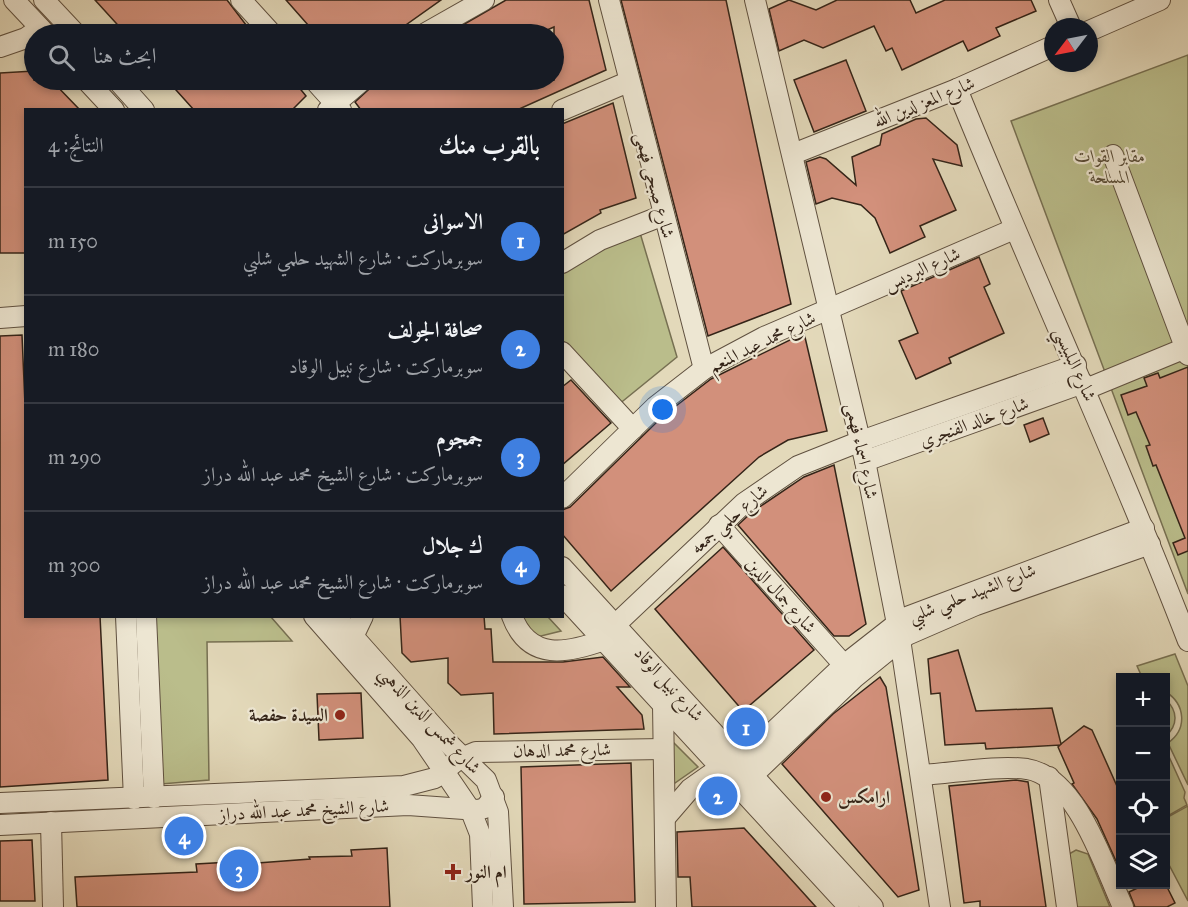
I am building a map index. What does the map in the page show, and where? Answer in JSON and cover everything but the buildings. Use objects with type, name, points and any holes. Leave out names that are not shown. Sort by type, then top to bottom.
[{"type":"street","points":[[14,0],[36,24]]},
{"type":"street","points":[[44,0],[67,24]]},
{"type":"street","points":[[442,24],[484,0]]},
{"type":"street","name":"شارع صبحى فهمى","points":[[609,0],[628,82],[704,369]]},
{"type":"street","points":[[1059,0],[1067,18]]},
{"type":"street","points":[[1098,27],[1160,0]]},
{"type":"street","points":[[243,1],[263,24]]},
{"type":"street","name":"شارع اسماء فهمى","points":[[760,2],[793,154],[861,441],[899,631],[940,907]]},
{"type":"street","points":[[0,47],[24,39]]},
{"type":"street","name":"شارع المعز لدين الله","points":[[793,154],[957,89],[1044,50]]},
{"type":"street","points":[[564,109],[628,82]]},
{"type":"street","name":"شارع البلبيسي","points":[[957,89],[1014,229],[1082,379],[1188,641]]},
{"type":"street","points":[[94,90],[106,105]]},
{"type":"street","points":[[126,90],[142,108]]},
{"type":"street","points":[[322,90],[335,107],[353,90]]},
{"type":"street","points":[[1082,379],[1187,350],[1113,155]]},
{"type":"street","points":[[564,262],[600,240],[664,215]]},
{"type":"street","name":"شارع البرديس","points":[[830,309],[1014,229]]},
{"type":"street","name":"شارع محمد عبد المنعم","points":[[564,496],[663,400],[704,369],[764,337],[830,309]]},
{"type":"street","points":[[0,318],[24,316]]},
{"type":"street","points":[[564,354],[633,429]]},
{"type":"street","name":"شارع خالد الفنجري","points":[[861,441],[1082,379]]},
{"type":"street","name":"شارع خالد الفنجري","points":[[865,461],[1082,379]]},
{"type":"street","name":"شارع حلمي جمعه","points":[[610,632],[719,525],[780,477],[828,453],[861,441]]},
{"type":"street","name":"شارع جمال الدين","points":[[719,525],[844,665]]},
{"type":"street","name":"شارع الشهيد حلمي شلبي","points":[[738,769],[854,678],[899,631],[925,609],[1147,536]]},
{"type":"street","name":"شارع نبيل الوقاد","points":[[564,570],[663,705],[738,769],[849,907]]},
{"type":"street","name":"شارع نبيل الوقاد","points":[[564,597],[610,632],[738,769],[873,907]]},
{"type":"street","points":[[126,618],[134,800]]},
{"type":"street","points":[[146,618],[154,798]]},
{"type":"street","name":"شارع شمس الدين الذهبي","points":[[316,618],[422,739],[471,811],[480,834],[483,907]]},
{"type":"street","name":"شارع شمس الدين الذهبي","points":[[336,618],[463,757],[479,771],[494,797],[498,812],[503,907]]},
{"type":"street","points":[[353,637],[362,618]]},
{"type":"street","points":[[513,618],[528,640],[552,651],[578,649],[610,632]]},
{"type":"street","name":"شارع الشهيد حلمي شلبي","points":[[738,769],[844,665],[899,631]]},
{"type":"street","points":[[663,705],[666,907]]},
{"type":"street","name":"شارع محمد الدهان","points":[[463,757],[494,751],[663,749]]},
{"type":"street","name":"شارع الشيخ محمد عبد الله دراز","points":[[0,803],[134,800],[404,786],[429,781],[463,757]]},
{"type":"street","points":[[665,818],[690,789],[738,769]]},
{"type":"street","points":[[922,775],[1017,769],[1039,772],[1049,777],[1063,790],[1086,826],[1123,907]]},
{"type":"street","points":[[1049,777],[1067,907]]},
{"type":"street","points":[[471,811],[485,808],[494,797]]},
{"type":"street","name":"شارع الشيخ محمد عبد الله دراز","points":[[0,825],[408,805],[471,811]]},
{"type":"street","points":[[51,822],[53,907]]},
{"type":"street","points":[[1057,835],[1086,826]]},
{"type":"green space","name":"مقابر القوات المسلحة","points":[[1188,55],[1188,594],[1011,121]]},
{"type":"green space","points":[[635,216],[677,357],[618,405],[564,342],[564,255]]},
{"type":"green space","points":[[153,618],[272,618],[292,641],[207,642],[209,780],[161,784]]},
{"type":"green space","points":[[508,618],[549,618],[561,631],[537,637]]},
{"type":"green space","points":[[1175,654],[1188,686],[1188,785],[1170,747],[1170,741],[1179,731],[1182,717],[1177,703],[1170,695],[1170,673],[1140,673],[1137,666]]},
{"type":"green space","points":[[1170,704],[1175,718],[1170,732]]},
{"type":"green space","points":[[672,741],[698,767],[672,785]]},
{"type":"green space","points":[[1170,759],[1185,792],[1184,798],[1187,805],[1170,815]]},
{"type":"green space","points":[[1188,806],[1188,901],[1170,867],[1170,816]]},
{"type":"green space","points":[[1076,850],[1088,854],[1110,907],[1070,907],[1069,854]]},
{"type":"place","name":"السيدة حفصة","points":[[340,715]]},
{"type":"place","name":"الاسوانى","points":[[746,727]]},
{"type":"place","name":"صحافة الجولف","points":[[718,796]]},
{"type":"place","name":"ارامكس","points":[[826,797]]},
{"type":"place","name":"ك جلال","points":[[184,836]]},
{"type":"place","name":"جمجوم","points":[[239,869]]},
{"type":"place","name":"ام النور","points":[[453,872]]}]
